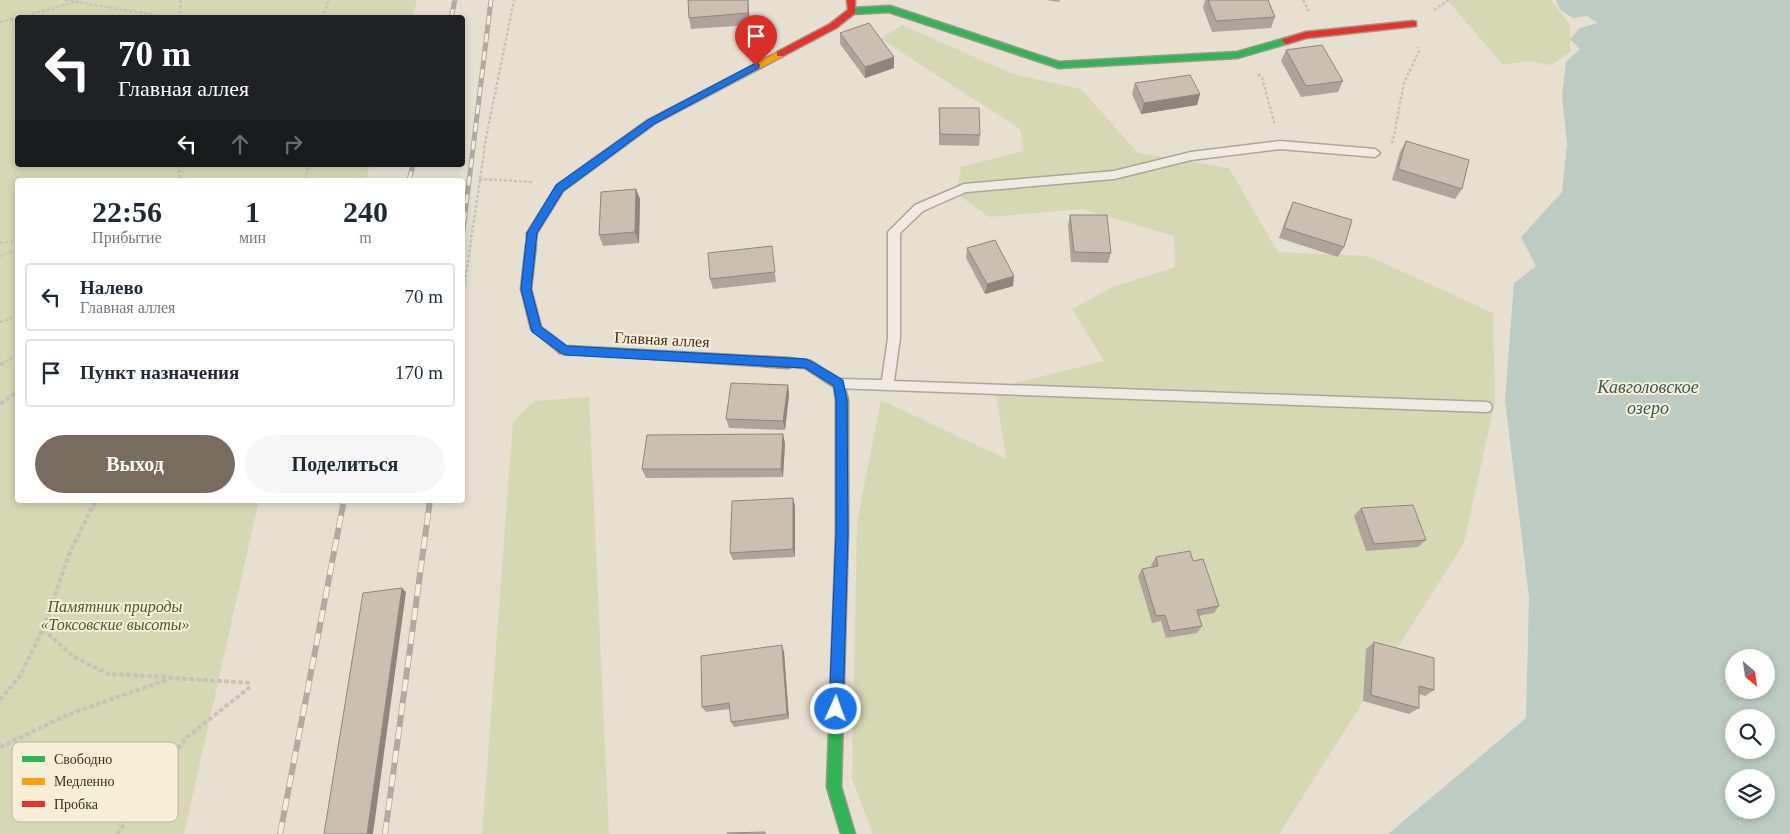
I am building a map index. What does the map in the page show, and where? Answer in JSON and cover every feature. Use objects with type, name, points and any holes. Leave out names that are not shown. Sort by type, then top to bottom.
[{"type":"street","points":[[851,6],[890,9],[1059,65],[1237,54],[1306,35],[1413,24]]},
{"type":"street","name":"Главная аллея","points":[[839,384],[807,364],[564,350],[536,329],[526,289],[532,233],[560,188],[651,122],[834,26],[851,6]]},
{"type":"street","points":[[839,384],[842,400],[842,533],[834,787],[848,834]]},
{"type":"lane","points":[[887,385],[894,338],[894,232],[919,208],[964,188],[1114,175],[1191,156],[1280,145],[1375,153]]},
{"type":"lane","points":[[839,384],[1486,407]]},
{"type":"path","points":[[65,0],[154,15]]},
{"type":"path","points":[[179,15],[181,0]]},
{"type":"path","points":[[323,15],[329,0]]},
{"type":"path","points":[[465,280],[479,179],[514,0]]},
{"type":"path","points":[[29,15],[77,2]]},
{"type":"path","points":[[0,22],[15,19]]},
{"type":"path","points":[[1375,153],[1393,141],[1404,83],[1419,51],[1413,24]]},
{"type":"path","points":[[1237,54],[1262,78],[1274,116],[1280,145]]},
{"type":"path","points":[[479,179],[529,181],[560,188]]},
{"type":"path","points":[[0,242],[15,241]]},
{"type":"path","points":[[0,256],[15,250]]},
{"type":"path","points":[[0,322],[15,317]]},
{"type":"path","points":[[0,365],[15,357]]},
{"type":"path","points":[[0,404],[15,393]]},
{"type":"path","points":[[0,700],[20,676],[43,629],[70,552],[94,503]]},
{"type":"path","points":[[43,629],[74,657],[109,674],[250,685],[186,738],[178,749]]},
{"type":"path","points":[[0,747],[67,715],[172,678]]},
{"type":"path","points":[[117,834],[126,822]]},
{"type":"green space","name":"Памятник природы «Токсовские высоты»","points":[[0,0],[417,0],[413,15],[15,15],[15,167],[369,167],[367,178],[15,178],[15,503],[258,503],[184,834],[0,834]]},
{"type":"green space","points":[[1447,0],[1551,0],[1570,25],[1570,52],[1551,65],[1528,61],[1503,65]]},
{"type":"green space","points":[[902,25],[1013,74],[1081,89],[1138,153],[1229,168],[1278,252],[1368,256],[1493,313],[1495,401],[1464,543],[1279,834],[873,834],[852,779],[857,522],[881,400],[1006,459],[995,388],[1104,361],[1072,309],[1113,287],[1175,267],[1174,236],[1082,209],[989,217],[956,193],[961,167],[1024,151],[1020,129],[881,39]]},
{"type":"green space","points":[[589,397],[609,834],[482,834],[513,422],[534,401]]},
{"type":"water","name":"Кавголовское озеро","points":[[1556,0],[1790,0],[1790,834],[1388,834],[1526,718],[1529,597],[1505,400],[1514,283],[1536,266],[1521,237],[1562,192],[1567,143],[1562,96],[1566,62],[1580,49],[1570,39],[1580,28],[1598,23],[1587,16],[1573,18],[1560,10]]},
{"type":"building","points":[[688,0],[748,0],[748,13],[689,18]]},
{"type":"building","points":[[1208,0],[1268,0],[1275,17],[1216,21]]},
{"type":"building","points":[[869,23],[894,57],[865,67],[840,33]]},
{"type":"building","points":[[1322,45],[1343,81],[1306,86],[1286,50]]},
{"type":"building","points":[[1190,75],[1200,94],[1144,103],[1135,83]]},
{"type":"building","points":[[939,108],[979,108],[980,135],[940,134]]},
{"type":"building","points":[[1406,141],[1469,160],[1462,189],[1398,169]]},
{"type":"building","points":[[636,189],[635,232],[599,235],[601,192]]},
{"type":"building","points":[[1293,202],[1352,220],[1344,247],[1284,228]]},
{"type":"building","points":[[1070,215],[1107,215],[1111,253],[1074,252]]},
{"type":"building","points":[[995,240],[1014,276],[987,284],[967,248]]},
{"type":"building","points":[[772,246],[775,272],[710,279],[708,253]]},
{"type":"building","points":[[731,383],[788,385],[783,421],[726,419]]},
{"type":"building","points":[[783,434],[781,469],[642,469],[647,435]]},
{"type":"building","points":[[793,498],[793,549],[730,553],[732,501]]},
{"type":"building","points":[[1413,505],[1426,540],[1374,544],[1361,508]]},
{"type":"building","points":[[1190,551],[1193,561],[1203,559],[1219,606],[1197,610],[1202,626],[1170,631],[1165,615],[1156,616],[1142,569],[1158,566],[1156,557]]},
{"type":"building","points":[[402,588],[367,834],[324,834],[363,593]]},
{"type":"building","points":[[1374,642],[1434,658],[1434,690],[1419,686],[1419,708],[1371,695]]},
{"type":"building","points":[[782,645],[787,714],[731,722],[729,703],[702,707],[701,656]]},
{"type":"building","points":[[765,832],[765,834],[727,834],[727,833]]},
{"type":"railway","points":[[452,15],[455,0]]},
{"type":"railway","points":[[465,214],[491,0]]},
{"type":"railway","points":[[410,178],[412,167]]},
{"type":"railway","points":[[280,834],[343,503]]},
{"type":"railway","points":[[385,834],[430,503]]},
{"type":"traffic: fast","points":[[852,11],[890,9],[1059,65],[1237,55],[1286,41]]},
{"type":"traffic: fast","points":[[789,363],[807,364],[839,384],[842,400],[842,533],[834,787],[848,834]]},
{"type":"traffic: slow","points":[[531,245],[532,233],[560,188],[651,122],[780,54]]},
{"type":"traffic: jam","points":[[780,54],[833,26],[852,11],[851,0]]},
{"type":"traffic: jam","points":[[1286,41],[1306,35],[1413,24]]},
{"type":"traffic: jam","points":[[531,245],[526,289],[536,329],[564,350],[789,363]]},
{"type":"route","points":[[756,66],[651,122],[560,188],[532,233],[526,289],[536,329],[564,350],[807,364],[839,384],[842,400],[842,533],[836,709]]}]
